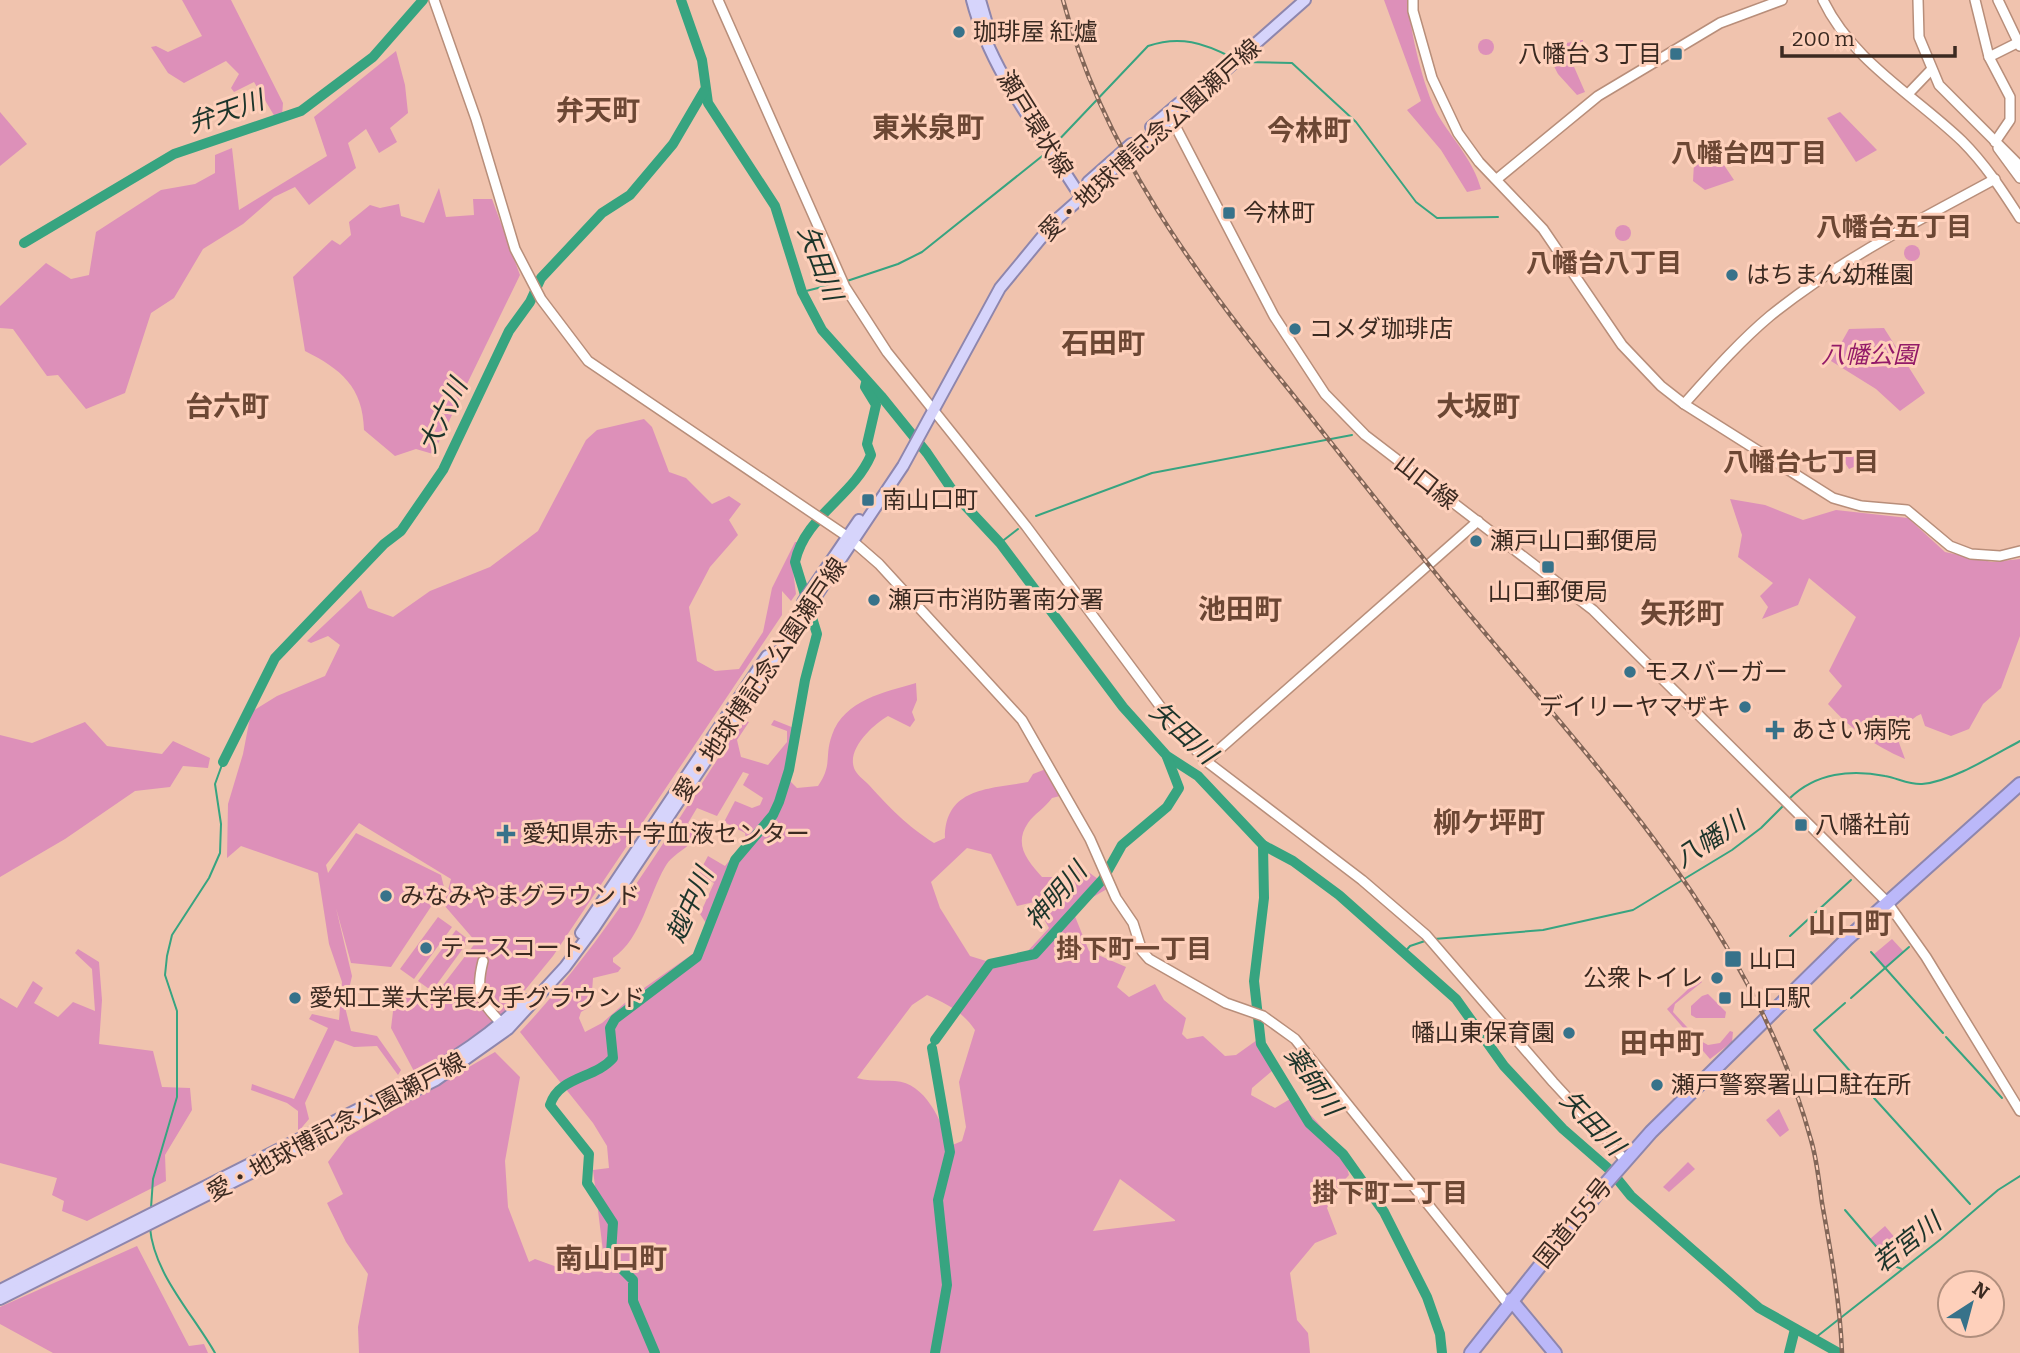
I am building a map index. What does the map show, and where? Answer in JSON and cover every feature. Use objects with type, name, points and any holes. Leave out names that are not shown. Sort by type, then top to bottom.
[{"type":"highway","name":"国道155号","points":[[1471,1353],[1624,1161],[1748,1034],[1887,902],[2020,784]]},
{"type":"highway","points":[[1510,1302],[1547,1353]]},
{"type":"highway","points":[[1510,1302],[1555,1353]]},
{"type":"main road","name":"瀬戸環状線","points":[[972,0],[997,62],[1081,191]]},
{"type":"main road","name":"瀬戸環状線","points":[[980,0],[988,28],[1007,69],[1081,191]]},
{"type":"main road","name":"愛・地球博記念公園瀬戸線","points":[[1170,116],[1295,0]]},
{"type":"main road","name":"愛・地球博記念公園瀬戸線","points":[[224,1181],[436,1080],[508,1029],[565,967],[594,928],[901,463],[931,411],[997,281],[1042,224],[1305,0]]},
{"type":"main road","name":"愛・地球博記念公園瀬戸線","points":[[0,1299],[410,1083],[463,1053],[502,1024],[567,953],[798,617]]},
{"type":"main road","name":"愛・地球博記念公園瀬戸線","points":[[0,1290],[140,1224]]},
{"type":"street","points":[[434,0],[476,119],[515,249],[539,296],[588,360],[851,540],[879,564],[1022,720],[1090,839],[1116,898],[1133,923],[1142,951],[1149,959],[1215,997],[1263,1016],[1295,1039],[1510,1302]]},
{"type":"street","points":[[718,0],[843,282],[887,352],[931,411],[1026,526],[1180,733],[1206,761],[1362,880],[1431,941],[1624,1161]]},
{"type":"street","points":[[1413,0],[1413,11],[1432,78],[1444,107],[1479,162],[1553,242],[1632,359],[1684,404],[1833,498],[1861,506],[1907,510],[1950,546],[1971,554],[2000,556],[2020,551]]},
{"type":"street","points":[[1497,179],[1598,96],[1720,23],[1782,0]]},
{"type":"street","points":[[1823,0],[1847,40],[1961,140],[1995,179],[2020,218]]},
{"type":"street","points":[[1918,0],[1919,37],[1931,70],[1952,101],[2020,166]]},
{"type":"street","points":[[1975,0],[1989,57],[2010,97],[2012,108],[2010,120],[1995,142]]},
{"type":"street","points":[[1989,57],[2019,45],[1998,0]]},
{"type":"street","points":[[1908,94],[1931,70]]},
{"type":"street","name":"山口線","points":[[1170,116],[1274,316],[1310,374],[1365,435],[1593,610],[1887,902],[1926,957],[2020,1111]]},
{"type":"street","points":[[1995,142],[2020,178]]},
{"type":"street","points":[[1684,404],[1762,323],[1819,279],[1995,179]]},
{"type":"street","points":[[1206,761],[1478,521]]},
{"type":"street","points":[[482,961],[477,983],[479,995],[502,1024]]},
{"type":"green space","points":[[182,0],[231,0],[283,103],[282,116],[275,117],[254,82],[234,92],[231,88],[239,74],[226,61],[184,83],[168,73],[151,47],[156,46],[168,52],[202,36]]},
{"type":"green space","points":[[1384,0],[1408,0],[1418,59],[1432,103],[1468,159],[1481,189],[1467,192],[1441,150],[1407,110],[1421,101]]},
{"type":"green space","points":[[1483,39],[1489,39],[1494,47],[1492,53],[1483,55],[1478,50],[1478,44]]},
{"type":"green space","points":[[1583,40],[1583,49],[1568,53],[1585,92],[1577,95],[1558,74],[1544,47]]},
{"type":"green space","points":[[396,51],[405,85],[408,113],[390,128],[397,142],[379,153],[366,129],[348,143],[356,168],[309,205],[295,187],[274,197],[243,224],[203,249],[174,298],[151,313],[125,393],[86,409],[58,375],[47,376],[13,329],[0,328],[0,306],[46,263],[71,279],[89,275],[96,232],[161,190],[195,184],[215,173],[215,155],[232,148],[239,210],[327,156],[314,117]]},
{"type":"green space","points":[[0,112],[27,144],[0,166]]},
{"type":"green space","points":[[1840,112],[1877,150],[1856,162],[1827,118]]},
{"type":"green space","points":[[1694,163],[1724,165],[1734,180],[1705,190],[1693,181]]},
{"type":"green space","points":[[439,188],[446,217],[474,215],[473,199],[492,199],[520,275],[433,454],[416,449],[395,456],[364,430],[359,402],[348,381],[329,365],[305,351],[293,277],[332,240],[340,245],[351,235],[349,222],[370,205],[380,208],[399,204],[401,216],[424,223]]},
{"type":"green space","points":[[1623,225],[1629,227],[1629,239],[1623,241],[1617,239],[1615,233],[1617,227]]},
{"type":"green space","points":[[1912,245],[1918,247],[1918,259],[1912,261],[1906,259],[1904,253],[1906,247]]},
{"type":"green space","name":"八幡公園","points":[[1884,328],[1925,393],[1900,411],[1876,389],[1831,361],[1849,329]]},
{"type":"green space","points":[[644,419],[652,427],[669,472],[686,478],[712,504],[729,496],[741,504],[729,520],[738,535],[710,567],[689,607],[697,661],[715,671],[739,669],[763,632],[772,588],[795,542],[800,542],[792,562],[796,594],[791,601],[782,591],[782,615],[553,956],[512,1006],[465,1043],[416,1075],[391,1028],[395,995],[430,1002],[476,942],[444,905],[451,879],[359,823],[326,865],[328,873],[356,833],[441,875],[444,887],[391,967],[351,963],[336,908],[352,976],[345,1007],[351,1031],[377,1036],[401,1070],[398,1075],[377,1046],[354,1047],[335,1040],[305,1103],[309,1119],[298,1132],[298,1111],[287,1103],[251,1090],[252,1084],[294,1099],[328,1028],[309,1019],[312,1014],[339,1020],[342,982],[329,944],[318,873],[241,846],[227,858],[228,804],[243,754],[251,712],[277,696],[325,676],[340,645],[328,636],[311,643],[307,641],[361,590],[368,608],[393,617],[430,591],[490,567],[538,531],[586,440],[597,430]]},
{"type":"green space","points":[[1854,449],[1863,463],[1849,469],[1842,458]]},
{"type":"green space","points":[[1730,499],[1765,505],[1803,520],[1836,510],[1908,518],[1945,552],[1992,562],[2020,559],[2020,636],[2001,688],[1983,704],[1969,729],[1951,736],[1925,726],[1921,714],[1910,722],[1898,740],[1905,759],[1873,742],[1837,713],[1828,704],[1842,686],[1829,671],[1856,617],[1809,578],[1798,605],[1762,619],[1768,607],[1760,596],[1773,583],[1738,557],[1742,535]]},
{"type":"green space","points":[[916,683],[917,700],[912,712],[915,720],[910,727],[888,716],[869,731],[854,753],[854,768],[858,775],[899,816],[934,843],[945,838],[947,821],[961,800],[985,789],[1028,782],[1033,774],[1046,769],[1060,796],[1052,798],[1030,820],[1024,831],[1022,846],[1027,859],[1042,877],[1061,877],[1079,865],[1106,885],[1107,889],[1072,909],[1089,951],[1126,967],[1117,987],[1129,997],[1155,984],[1164,1000],[1186,1018],[1182,1034],[1187,1039],[1203,1036],[1225,1056],[1236,1055],[1257,1040],[1278,1066],[1252,1088],[1251,1095],[1275,1108],[1290,1099],[1317,1121],[1334,1144],[1349,1175],[1339,1186],[1327,1208],[1337,1234],[1315,1243],[1290,1273],[1297,1320],[1308,1333],[1310,1353],[359,1353],[358,1327],[368,1274],[346,1242],[327,1203],[343,1194],[328,1162],[347,1137],[495,1052],[520,1077],[505,1161],[508,1207],[529,1262],[535,1259],[579,1275],[603,1251],[593,1170],[609,1168],[607,1146],[593,1123],[520,1032],[552,996],[611,920],[743,720],[749,722],[737,740],[741,757],[768,765],[787,742],[787,731],[771,725],[774,720],[794,728],[785,776],[797,788],[818,786],[827,766],[832,735],[846,713],[867,699]],"holes":[[[743,772],[749,774],[743,785],[763,798],[760,805],[752,808],[735,801],[724,822],[745,833],[746,840],[725,866],[708,856],[699,873],[714,883],[700,914],[706,923],[694,953],[634,995],[602,1023],[585,1032],[579,1018],[581,1012],[591,1006],[593,978],[618,972],[621,968],[613,962],[613,958],[623,950],[638,928],[665,867],[695,837],[698,831],[688,823],[697,808],[717,816]],[[967,848],[991,854],[1017,906],[1034,902],[1049,928],[1026,953],[986,961],[970,956],[940,908],[931,882]],[[927,995],[954,1009],[966,1018],[975,1030],[959,1082],[966,1127],[962,1141],[950,1146],[931,1105],[915,1088],[895,1081],[857,1078],[912,1005]],[[1120,1179],[1175,1220],[1175,1221],[1093,1231]]]},
{"type":"green space","points":[[85,722],[107,746],[162,754],[173,741],[210,758],[208,768],[183,766],[170,787],[135,791],[65,839],[0,877],[0,735],[32,743]]},
{"type":"green space","name":"テニスコート","points":[[438,917],[452,927],[414,979],[400,969]]},
{"type":"green space","points":[[456,930],[469,940],[432,991],[418,981]]},
{"type":"green space","points":[[1892,939],[1904,952],[1885,969],[1873,955]]},
{"type":"green space","points":[[78,949],[99,962],[102,1000],[99,1044],[153,1051],[162,1087],[190,1088],[192,1110],[165,1155],[166,1181],[87,1221],[62,1211],[64,1201],[52,1195],[57,1178],[0,1163],[0,998],[17,1008],[33,981],[43,988],[34,1003],[58,1017],[73,1002],[95,1011],[92,969],[75,953]]},
{"type":"green space","points":[[1699,979],[1702,982],[1675,1004],[1673,1012],[1699,1040],[1708,1045],[1720,1043],[1730,1031],[1733,1032],[1732,1042],[1710,1059],[1667,1009]]},
{"type":"green space","points":[[1708,994],[1726,1012],[1725,1018],[1696,1018],[1691,1015],[1691,1006]]},
{"type":"green space","points":[[1779,1109],[1789,1130],[1780,1137],[1766,1120]]},
{"type":"green space","points":[[1688,1162],[1695,1169],[1669,1192],[1663,1187]]},
{"type":"green space","points":[[1885,1226],[1896,1239],[1882,1253],[1870,1239]]},
{"type":"green space","points":[[137,1246],[189,1346],[204,1344],[208,1353],[53,1353],[0,1324],[0,1307]]},
{"type":"waterway","name":"弁天川","points":[[24,243],[174,154],[301,111],[373,57],[423,0]]},
{"type":"waterway","name":"神明川","points":[[681,0],[702,60],[708,103],[775,206],[802,292],[822,330],[881,396],[927,453],[957,497],[1000,543],[1123,707],[1167,756],[1198,776],[1263,845],[1293,861],[1339,895],[1456,999],[1504,1066],[1563,1129],[1610,1170],[1631,1196],[1759,1308],[1839,1353]]},
{"type":"waterway","points":[[1053,146],[1148,46],[1171,41],[1192,42],[1233,58]]},
{"type":"waterway","points":[[1241,62],[1292,63],[1356,122],[1416,202],[1437,218],[1498,217]]},
{"type":"waterway","name":"大六川","points":[[223,762],[275,658],[384,544],[401,531],[443,470],[509,331],[530,302],[541,278],[602,213],[630,195],[673,144],[704,91]]},
{"type":"waterway","name":"矢田川","points":[[847,281],[898,264],[922,252],[1046,153]]},
{"type":"waterway","name":"矢田川","points":[[802,292],[838,283]]},
{"type":"waterway","name":"越中川","points":[[655,1353],[633,1301],[633,1280],[616,1263],[611,1253],[613,1223],[587,1183],[589,1154],[550,1105],[561,1088],[597,1070],[613,1058],[610,1028],[615,1019],[697,957],[735,860],[773,815],[779,802],[789,770],[805,680],[817,634],[795,562],[800,546],[809,532],[853,483],[871,455],[867,444],[876,405],[865,387],[866,383]]},
{"type":"waterway","points":[[1036,516],[1152,473],[1352,435]]},
{"type":"waterway","points":[[1000,543],[1018,529]]},
{"type":"waterway","name":"八幡川","points":[[1790,798],[1811,783],[1847,773],[1872,774],[1917,784],[1933,782],[1972,767],[2020,741]]},
{"type":"waterway","name":"神明川","points":[[935,1040],[990,964],[1035,954],[1103,879],[1122,845],[1167,807],[1179,788],[1167,757]]},
{"type":"waterway","points":[[151,1208],[153,1179],[177,1097],[177,1011],[165,975],[167,956],[172,935],[209,878],[220,853],[221,824],[215,784],[223,762]]},
{"type":"waterway","name":"八幡川","points":[[1434,939],[1543,930],[1633,910],[1732,850],[1761,828],[1784,805]]},
{"type":"waterway","name":"薬師川","points":[[1263,845],[1264,898],[1254,981],[1261,1044],[1309,1123],[1343,1154],[1384,1212],[1427,1297],[1440,1334],[1442,1353]]},
{"type":"waterway","points":[[1790,936],[1851,880]]},
{"type":"waterway","name":"八幡川","points":[[1404,953],[1410,946],[1425,941]]},
{"type":"waterway","points":[[1851,998],[1909,947]]},
{"type":"waterway","points":[[1871,952],[1943,1033]]},
{"type":"waterway","points":[[1845,1003],[1814,1030],[1871,1095]]},
{"type":"waterway","points":[[1946,1037],[2002,1098]]},
{"type":"waterway","points":[[932,1048],[935,1040]]},
{"type":"waterway","name":"神明川","points":[[932,1048],[950,1152],[938,1200],[947,1285],[935,1353]]},
{"type":"waterway","points":[[1874,1098],[1970,1204]]},
{"type":"waterway","name":"若宮川","points":[[1815,1338],[1941,1239],[1998,1190],[2020,1176]]},
{"type":"waterway","points":[[1845,1210],[1892,1265],[1902,1269]]},
{"type":"waterway","points":[[150,1228],[153,1245],[167,1277],[215,1353]]},
{"type":"waterway","points":[[1789,1353],[1795,1329]]},
{"type":"railway","points":[[1063,0],[1080,55],[1102,108],[1127,158],[1187,255],[1254,346],[1408,539],[1628,805],[1717,930],[1755,997],[1786,1067],[1811,1140],[1835,1278],[1842,1353]]},
{"type":"place","name":"珈琲屋 紅爐","points":[[959,32]]},
{"type":"place","name":"八幡台３丁目","points":[[1676,54]]},
{"type":"place","name":"今林町","points":[[1229,213]]},
{"type":"place","name":"はちまん幼稚園","points":[[1732,275]]},
{"type":"place","name":"コメダ珈琲店","points":[[1295,329]]},
{"type":"place","name":"南山口町","points":[[868,500]]},
{"type":"place","name":"瀬戸山口郵便局","points":[[1476,541]]},
{"type":"place","name":"山口郵便局","points":[[1548,567]]},
{"type":"place","name":"瀬戸市消防署南分署","points":[[874,600]]},
{"type":"place","name":"モスバーガー","points":[[1630,672]]},
{"type":"place","name":"デイリーヤマザキ","points":[[1745,707]]},
{"type":"place","name":"あさい病院","points":[[1775,730]]},
{"type":"place","name":"八幡社前","points":[[1801,825]]},
{"type":"place","name":"愛知県赤十字血液センター","points":[[506,834]]},
{"type":"place","name":"みなみやまグラウンド","points":[[386,896]]},
{"type":"place","name":"テニスコート","points":[[426,948]]},
{"type":"place","name":"山口","points":[[1733,959]]},
{"type":"place","name":"公衆トイレ","points":[[1717,978]]},
{"type":"place","name":"愛知工業大学長久手グラウンド","points":[[295,998]]},
{"type":"place","name":"山口駅","points":[[1725,998]]},
{"type":"place","name":"幡山東保育園","points":[[1569,1033]]},
{"type":"place","name":"瀬戸警察署山口駐在所","points":[[1657,1085]]},
{"type":"district","name":"弁天町","points":[[598,110]]},
{"type":"district","name":"東米泉町","points":[[928,127]]},
{"type":"district","name":"今林町","points":[[1309,130]]},
{"type":"district","name":"八幡台四丁目","points":[[1749,153]]},
{"type":"district","name":"八幡台五丁目","points":[[1894,227]]},
{"type":"district","name":"八幡台八丁目","points":[[1604,263]]},
{"type":"district","name":"石田町","points":[[1103,343]]},
{"type":"district","name":"台六町","points":[[227,406]]},
{"type":"district","name":"大坂町","points":[[1478,406]]},
{"type":"district","name":"八幡台七丁目","points":[[1801,462]]},
{"type":"district","name":"池田町","points":[[1240,609]]},
{"type":"district","name":"矢形町","points":[[1682,613]]},
{"type":"district","name":"柳ケ坪町","points":[[1489,822]]},
{"type":"district","name":"山口町","points":[[1850,923]]},
{"type":"district","name":"掛下町一丁目","points":[[1134,949]]},
{"type":"district","name":"田中町","points":[[1662,1043]]},
{"type":"district","name":"掛下町二丁目","points":[[1390,1193]]},
{"type":"district","name":"南山口町","points":[[611,1258]]}]
